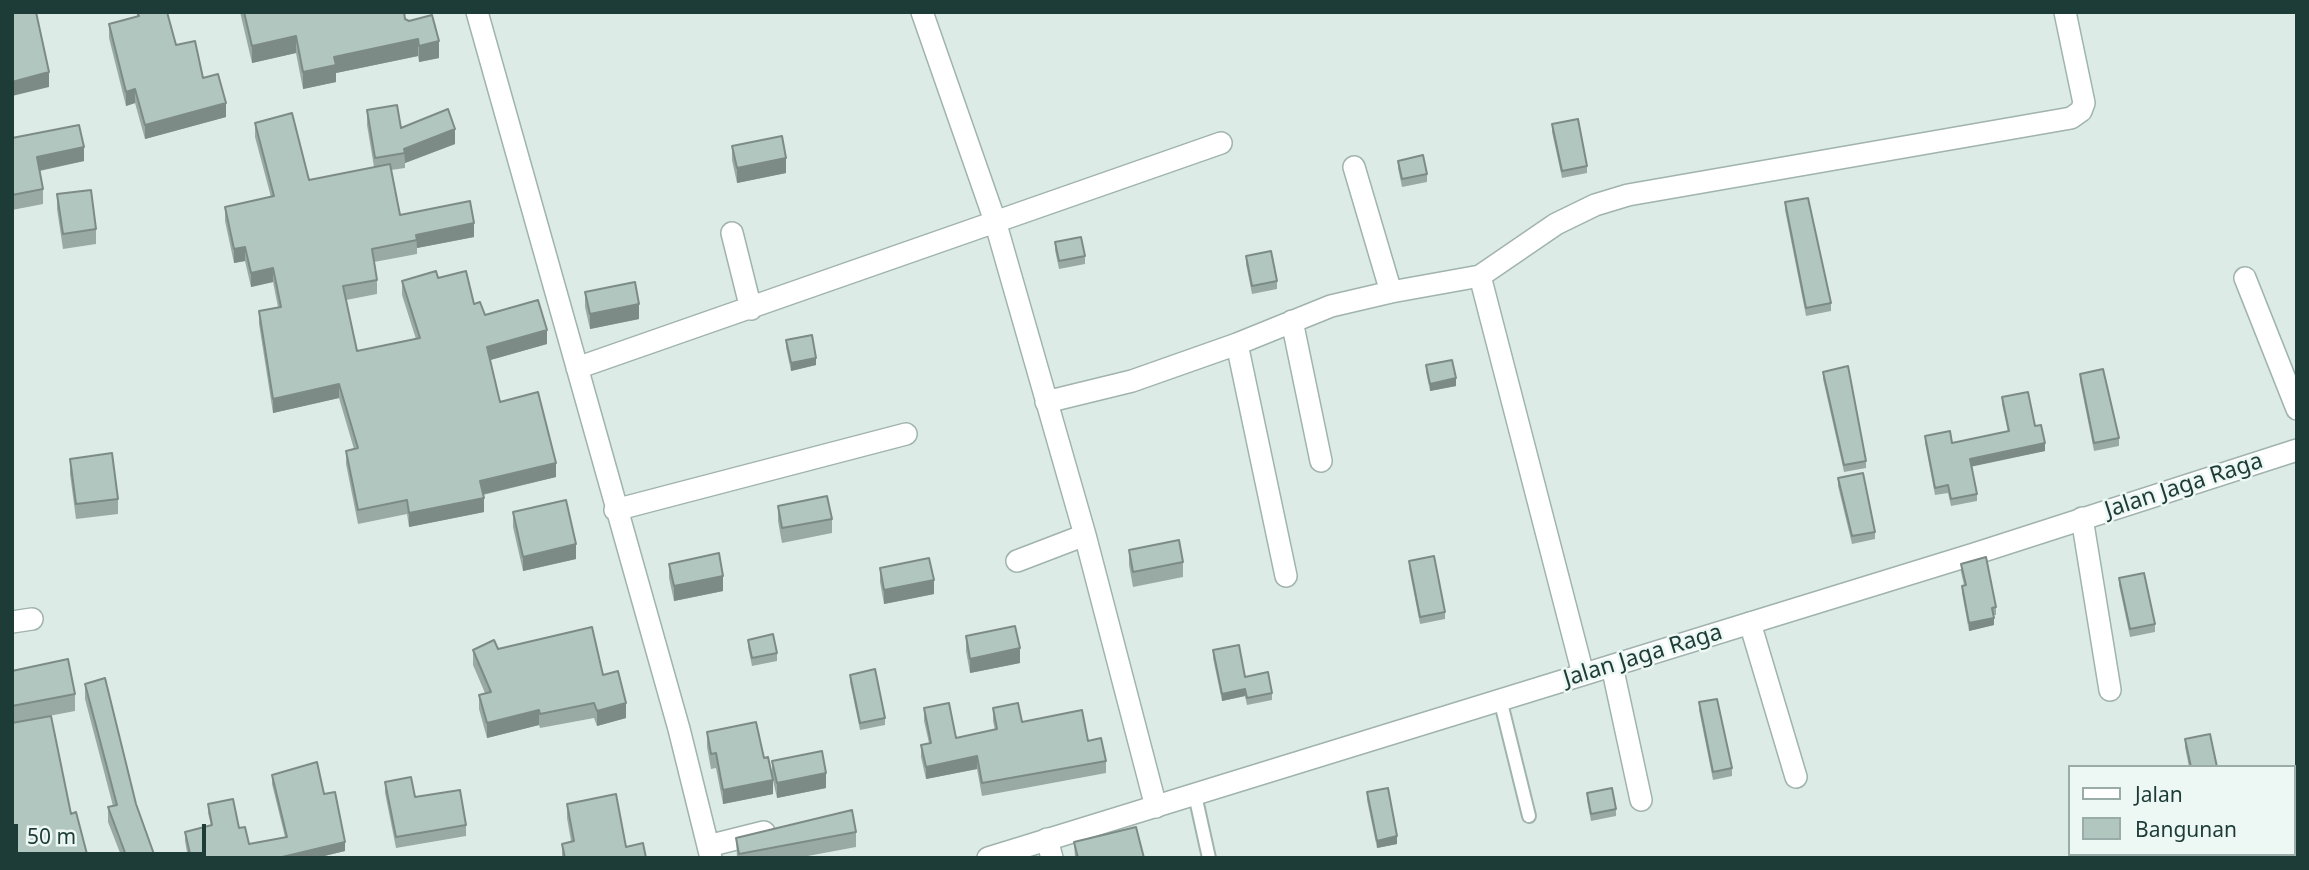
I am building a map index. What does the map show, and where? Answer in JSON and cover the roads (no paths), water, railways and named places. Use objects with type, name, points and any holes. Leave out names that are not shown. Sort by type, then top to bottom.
[{"type":"street","points":[[477,12],[615,510],[679,729],[709,852],[787,827]]},
{"type":"street","points":[[922,12],[995,221],[1085,535],[1156,807]]},
{"type":"street","points":[[1046,402],[1132,381],[1237,344],[1331,306],[1480,276],[1573,214],[1628,195],[2071,118],[2081,111],[2084,103],[2065,12]]},
{"type":"street","points":[[577,368],[1221,143]]},
{"type":"street","points":[[1354,167],[1391,292]]},
{"type":"street","points":[[732,233],[751,309]]},
{"type":"street","points":[[1480,276],[1583,674]]},
{"type":"street","points":[[2245,278],[2297,409]]},
{"type":"street","points":[[1292,321],[1321,461]]},
{"type":"street","points":[[1237,344],[1286,576]]},
{"type":"street","points":[[615,510],[906,434]]},
{"type":"street","name":"Jalan Jaga Raga","points":[[988,858],[1049,849],[1156,807],[2297,450]]},
{"type":"street","points":[[2082,518],[2110,690]]},
{"type":"street","points":[[1017,561],[1085,535]]},
{"type":"street","points":[[1750,623],[1796,776]]},
{"type":"street","points":[[1612,666],[1641,800]]},
{"type":"lane","points":[[1500,699],[1529,816]]},
{"type":"lane","points":[[1195,795],[1209,858]]}]
